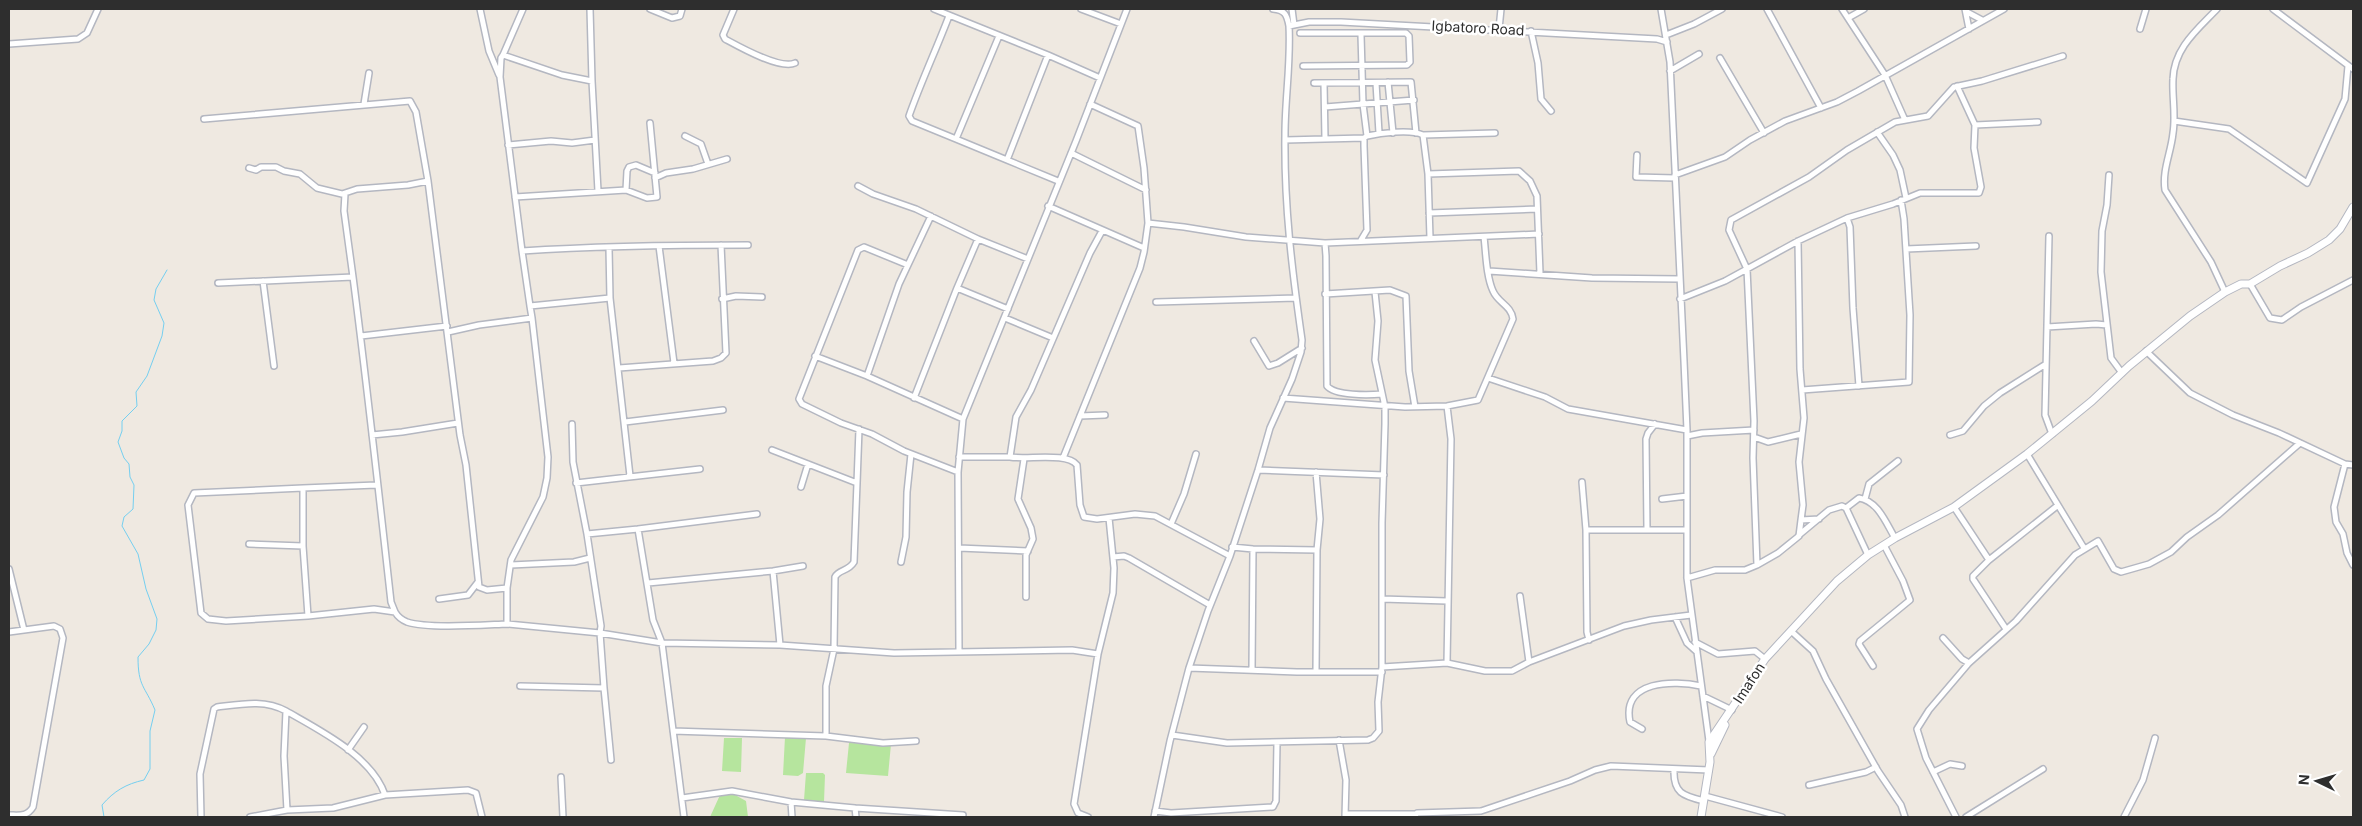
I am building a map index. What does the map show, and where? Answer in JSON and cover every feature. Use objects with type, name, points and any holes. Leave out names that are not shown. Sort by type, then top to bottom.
[{"type":"street","points":[[9,44],[78,39],[87,33],[98,9]]},
{"type":"street","points":[[480,9],[489,51],[500,77]]},
{"type":"street","points":[[507,624],[507,588],[510,565],[513,554],[543,497],[547,478],[548,457],[532,318],[500,77],[502,55],[523,9]]},
{"type":"street","points":[[590,9],[598,191]]},
{"type":"street","points":[[650,9],[672,18],[680,16],[682,9]]},
{"type":"street","points":[[734,9],[723,35],[724,39],[747,51],[774,61],[795,63]]},
{"type":"street","points":[[934,9],[1100,78]]},
{"type":"street","points":[[1081,9],[1121,24]]},
{"type":"street","points":[[959,651],[960,548],[958,472],[963,419],[1127,9]]},
{"type":"street","points":[[1273,9],[1282,10],[1292,26]]},
{"type":"street","points":[[1154,817],[1189,668],[1210,604],[1230,556],[1270,428],[1292,379],[1302,348],[1288,241],[1285,140],[1292,9]]},
{"type":"street","points":[[1499,29],[1501,9]]},
{"type":"street","points":[[1661,9],[1670,71],[1688,430],[1687,578],[1710,756],[1701,817]]},
{"type":"street","points":[[1666,35],[1694,24],[1722,9]]},
{"type":"street","points":[[1767,9],[1821,108]]},
{"type":"street","points":[[1842,9],[1885,75],[1905,120]]},
{"type":"street","points":[[1848,18],[1864,9]]},
{"type":"street","points":[[1636,155],[1636,177],[1675,177],[1717,161],[1786,121],[1858,91],[2004,9]]},
{"type":"street","points":[[2140,29],[2146,9]]},
{"type":"street","points":[[2217,9],[2186,41],[2176,58],[2173,78],[2174,133],[2163,176],[2165,190],[2211,262],[2225,292]]},
{"type":"street","points":[[2174,121],[2230,130],[2308,183],[2345,99],[2351,67],[2273,9]]},
{"type":"street","points":[[1966,10],[1982,20]]},
{"type":"street","points":[[1966,10],[1969,29]]},
{"type":"street","points":[[949,16],[934,57],[922,77],[909,116],[912,121],[1058,181]]},
{"type":"street","name":"Igbatoro Road","points":[[1292,26],[1309,22],[1341,22],[1499,29],[1657,39],[1667,42]]},
{"type":"street","points":[[1531,31],[1538,64],[1541,99],[1551,111]]},
{"type":"street","points":[[1300,33],[1361,35],[1406,33],[1409,36],[1410,62],[1407,65],[1303,66]]},
{"type":"street","points":[[1361,35],[1366,137],[1367,230],[1362,240]]},
{"type":"street","points":[[956,139],[999,36]]},
{"type":"street","points":[[1670,71],[1698,54]]},
{"type":"street","points":[[502,55],[562,75],[592,81]]},
{"type":"street","points":[[1007,160],[1048,55]]},
{"type":"street","points":[[1756,565],[1754,430],[1747,269],[1729,230],[1731,220],[1808,177],[1895,122],[1928,116],[1950,89],[2063,56]]},
{"type":"street","points":[[1720,58],[1764,133]]},
{"type":"street","points":[[364,104],[370,73]]},
{"type":"street","points":[[1388,82],[1393,133]]},
{"type":"street","points":[[1314,84],[1411,82],[1416,133]]},
{"type":"street","points":[[1324,83],[1325,139]]},
{"type":"street","points":[[1376,83],[1379,133]]},
{"type":"street","points":[[1680,299],[1705,291],[1798,241],[1847,218],[1920,193],[1979,192],[1981,187],[1974,141],[1975,125],[1958,86]]},
{"type":"street","points":[[1325,107],[1414,100]]},
{"type":"street","points":[[204,119],[364,104],[412,102],[416,112],[428,181],[458,423],[466,465],[479,587],[482,589],[507,588]]},
{"type":"street","points":[[1063,458],[1140,268],[1148,223],[1141,132],[1138,126],[1090,104]]},
{"type":"street","points":[[1975,125],[2038,122]]},
{"type":"street","points":[[515,197],[626,190],[654,199],[657,197],[658,192],[650,123]]},
{"type":"street","points":[[1285,140],[1366,137],[1379,133],[1416,133],[1423,135],[1496,132]]},
{"type":"street","points":[[1802,390],[1909,382],[1910,315],[1900,170],[1877,132]]},
{"type":"street","points":[[1423,135],[1428,174],[1430,238]]},
{"type":"street","points":[[685,136],[701,144],[708,164]]},
{"type":"street","points":[[508,144],[537,141],[572,143],[595,140]]},
{"type":"street","points":[[1071,153],[1146,190]]},
{"type":"street","points":[[626,190],[629,167],[636,165],[655,176],[727,159]]},
{"type":"street","points":[[249,168],[253,170],[261,167],[276,167],[284,171],[300,174],[317,188],[344,194],[358,190],[408,186],[428,181]]},
{"type":"street","points":[[1428,174],[1519,170],[1533,186],[1537,209],[1540,273]]},
{"type":"street","points":[[2109,174],[2101,243],[2106,325],[2111,358],[2122,373]]},
{"type":"street","points":[[858,186],[1028,259]]},
{"type":"street","points":[[344,194],[344,211],[361,336],[376,484],[391,602],[399,617],[408,622],[423,624],[507,624],[600,633],[662,643],[780,645],[894,653],[1072,650],[1098,654]]},
{"type":"street","points":[[1048,206],[1144,248]]},
{"type":"street","name":"Imafon","points":[[1728,718],[1765,658],[1837,581],[1868,555],[1895,538],[1954,507],[2027,454],[2092,402],[2170,331],[2225,292],[2241,284],[2250,284],[2280,266],[2308,254],[2329,240],[2340,229],[2353,207]]},
{"type":"street","points":[[1429,213],[1537,209]]},
{"type":"street","points":[[867,376],[908,265],[931,216]]},
{"type":"street","points":[[1847,218],[1850,227],[1853,308],[1860,386]]},
{"type":"street","points":[[1148,223],[1288,241],[1325,243],[1538,234]]},
{"type":"street","points":[[1367,230],[1377,240]]},
{"type":"street","points":[[1010,458],[1016,416],[1031,390],[1090,253],[1102,231]]},
{"type":"street","points":[[2049,236],[2045,415],[2052,434]]},
{"type":"street","points":[[1283,398],[1385,407],[1447,406],[1478,400],[1513,319],[1509,307],[1493,292],[1484,237]]},
{"type":"street","points":[[914,398],[978,239]]},
{"type":"street","points":[[1798,241],[1804,418],[1800,434],[1799,462],[1803,505],[1798,536]]},
{"type":"street","points":[[1325,243],[1328,388],[1352,394],[1382,394]]},
{"type":"street","points":[[619,368],[713,360],[726,353],[722,300],[721,245]]},
{"type":"street","points":[[522,251],[592,246],[609,248],[748,245]]},
{"type":"street","points":[[660,246],[674,363]]},
{"type":"street","points":[[1906,249],[1976,246]]},
{"type":"street","points":[[908,265],[864,247],[858,250],[800,395],[800,402],[826,416],[911,454],[958,472]]},
{"type":"street","points":[[609,248],[610,298],[630,476]]},
{"type":"street","points":[[1489,271],[1592,278],[1680,279]]},
{"type":"street","points":[[218,283],[353,277]]},
{"type":"street","points":[[2250,284],[2270,318],[2282,320],[2302,307],[2353,280]]},
{"type":"street","points":[[263,281],[274,366]]},
{"type":"street","points":[[957,288],[1008,309]]},
{"type":"street","points":[[1326,294],[1390,290],[1406,296],[1409,371],[1415,407]]},
{"type":"street","points":[[1172,735],[1218,742],[1276,743],[1368,740],[1373,738],[1379,731],[1378,702],[1382,669],[1385,407],[1375,360],[1378,321],[1375,292]]},
{"type":"street","points":[[722,300],[736,296],[762,297]]},
{"type":"street","points":[[530,306],[610,298]]},
{"type":"street","points":[[1156,302],[1296,298]]},
{"type":"street","points":[[448,332],[479,325],[532,318]]},
{"type":"street","points":[[1004,318],[1053,338]]},
{"type":"street","points":[[2046,327],[2106,325]]},
{"type":"street","points":[[361,336],[447,326]]},
{"type":"street","points":[[1254,341],[1269,366],[1278,363],[1302,348]]},
{"type":"street","points":[[2146,351],[2190,393],[2233,415],[2345,464],[2353,464]]},
{"type":"street","points":[[815,356],[867,376],[963,419]]},
{"type":"street","points":[[1950,435],[1963,430],[1984,406],[2000,393],[2046,364]]},
{"type":"street","points":[[1488,378],[1545,397],[1568,409],[1688,430]]},
{"type":"street","points":[[1447,406],[1450,438],[1447,663]]},
{"type":"street","points":[[625,422],[723,410]]},
{"type":"street","points":[[1080,416],[1105,415]]},
{"type":"street","points":[[372,435],[458,423]]},
{"type":"street","points":[[572,424],[571,443],[576,483],[587,534],[601,626],[604,688],[611,760]]},
{"type":"street","points":[[1647,529],[1646,439],[1655,424]]},
{"type":"street","points":[[826,736],[826,678],[834,650],[835,577],[839,572],[848,570],[854,562],[859,430]]},
{"type":"street","points":[[1687,436],[1702,433],[1754,430]]},
{"type":"street","points":[[1754,437],[1768,442],[1800,434]]},
{"type":"street","points":[[1956,817],[1926,758],[1917,729],[1929,710],[1969,663],[2011,626],[2075,555],[2084,548],[2098,541],[2114,569],[2120,572],[2158,560],[2218,515],[2300,443]]},
{"type":"street","points":[[772,450],[857,483]]},
{"type":"street","points":[[901,562],[906,537],[907,485],[911,454]]},
{"type":"street","points":[[1171,524],[1184,494],[1196,454]]},
{"type":"street","points":[[2027,454],[2041,475],[2056,506],[2084,548]]},
{"type":"street","points":[[959,457],[1063,458],[1074,462],[1077,466],[1080,504],[1084,517],[1097,519],[1143,514],[1155,516],[1230,556]]},
{"type":"street","points":[[1024,459],[1018,500],[1031,528],[1033,539],[1028,551],[1026,597]]},
{"type":"street","points":[[1865,499],[1869,484],[1898,461]]},
{"type":"street","points":[[801,487],[808,464]]},
{"type":"street","points":[[2345,464],[2334,508],[2336,522],[2343,534],[2347,553],[2353,565]]},
{"type":"street","points":[[576,483],[700,469]]},
{"type":"street","points":[[1258,470],[1384,474]]},
{"type":"street","points":[[1316,472],[1320,520],[1317,550],[1316,672]]},
{"type":"street","points":[[1582,482],[1586,530],[1585,574],[1589,640]]},
{"type":"street","points":[[376,484],[199,492],[191,497],[188,505],[197,597],[201,613],[204,616],[208,619],[226,621],[308,616],[374,609],[395,612]]},
{"type":"street","points":[[303,488],[303,546],[308,616]]},
{"type":"street","points":[[1662,499],[1687,496]]},
{"type":"street","points":[[1846,508],[1859,498],[1865,499],[1876,508],[1895,538]]},
{"type":"street","points":[[1687,578],[1715,570],[1745,570],[1756,565],[1778,553],[1829,510],[1842,506],[1846,508],[1868,555]]},
{"type":"street","points":[[2006,629],[1973,579],[1975,572],[2056,506]]},
{"type":"street","points":[[1954,507],[1989,560]]},
{"type":"street","points":[[587,534],[757,514]]},
{"type":"street","points":[[1088,817],[1078,812],[1074,804],[1098,654],[1113,593],[1113,557],[1109,518]]},
{"type":"street","points":[[1802,520],[1820,519]]},
{"type":"street","points":[[638,529],[653,620],[662,643],[684,817]]},
{"type":"street","points":[[1586,530],[1686,530]]},
{"type":"street","points":[[249,544],[303,546]]},
{"type":"street","points":[[1873,666],[1860,641],[1910,600],[1903,581],[1884,545]]},
{"type":"street","points":[[1232,547],[1254,550],[1317,550]]},
{"type":"street","points":[[960,548],[1028,551]]},
{"type":"street","points":[[1252,670],[1254,550]]},
{"type":"street","points":[[1113,557],[1124,556],[1129,558],[1210,604]]},
{"type":"street","points":[[510,565],[574,562],[590,558]]},
{"type":"street","points":[[648,583],[772,571],[803,566]]},
{"type":"street","points":[[9,569],[24,630]]},
{"type":"street","points":[[772,571],[780,645]]},
{"type":"street","points":[[439,599],[468,595],[478,581]]},
{"type":"street","points":[[1520,596],[1529,662]]},
{"type":"street","points":[[1382,599],[1447,601]]},
{"type":"street","points":[[1189,668],[1316,672],[1382,669],[1447,663],[1498,672],[1512,671],[1529,662],[1634,623],[1691,615]]},
{"type":"street","points":[[1675,617],[1687,643],[1697,652]]},
{"type":"street","points":[[9,632],[54,626],[60,629],[63,638],[33,807],[30,813],[25,815],[9,815]]},
{"type":"street","points":[[1791,630],[1813,651],[1820,668],[1876,767],[1901,806],[1905,817]]},
{"type":"street","points":[[1943,638],[1962,659],[1969,663]]},
{"type":"street","points":[[1695,642],[1718,654],[1755,651],[1765,658]]},
{"type":"street","points":[[1642,728],[1630,722],[1629,716],[1633,698],[1638,692],[1646,687],[1659,684],[1690,683],[1702,686]]},
{"type":"street","points":[[520,686],[604,688]]},
{"type":"street","points":[[1703,696],[1732,710]]},
{"type":"street","points":[[201,817],[200,774],[215,707],[259,703],[275,705],[348,750],[372,770],[381,784],[385,795]]},
{"type":"street","points":[[286,711],[284,756],[287,810]]},
{"type":"street","points":[[1709,742],[1728,718]]},
{"type":"street","points":[[1710,756],[1728,718]]},
{"type":"street","points":[[348,750],[364,727]]},
{"type":"street","points":[[673,731],[826,736],[884,742],[916,741]]},
{"type":"street","points":[[2124,817],[2143,780],[2155,738]]},
{"type":"street","points":[[1339,740],[1346,780],[1345,816],[1415,816],[1481,811],[1611,766],[1709,770]]},
{"type":"street","points":[[1155,811],[1172,813],[1273,807],[1276,801],[1276,743]]},
{"type":"street","points":[[1934,772],[1950,764],[1962,766]]},
{"type":"street","points":[[1809,785],[1866,772],[1876,767]]},
{"type":"street","points":[[1674,769],[1675,786],[1688,798],[1704,798],[1782,817]]},
{"type":"street","points":[[1966,817],[2043,769]]},
{"type":"street","points":[[561,777],[563,817]]},
{"type":"street","points":[[250,817],[287,810],[333,808],[385,795],[473,790],[479,798],[482,817]]},
{"type":"street","points":[[682,798],[732,791],[791,802],[964,815]]},
{"type":"street","points":[[791,802],[792,817]]},
{"type":"street","points":[[855,808],[856,817]]},
{"type":"green space","points":[[785,737],[806,738],[803,773],[798,776],[783,775]]},
{"type":"green space","points":[[724,738],[742,738],[741,772],[722,771]]},
{"type":"green space","points":[[849,743],[891,744],[888,776],[846,773]]},
{"type":"green space","points":[[806,773],[823,773],[825,775],[824,802],[804,800]]},
{"type":"green space","points":[[728,791],[746,801],[748,817],[710,817],[720,795]]},
{"type":"waterway","points":[[104,817],[102,805],[121,789],[144,780],[150,769],[150,731],[155,710],[139,675],[138,657],[149,644],[156,630],[157,619],[146,589],[138,554],[122,526],[124,517],[133,509],[134,485],[130,477],[129,464],[124,458],[118,442],[122,431],[122,421],[137,406],[136,392],[147,376],[162,336],[164,323],[154,300],[156,289],[167,270]]}]
